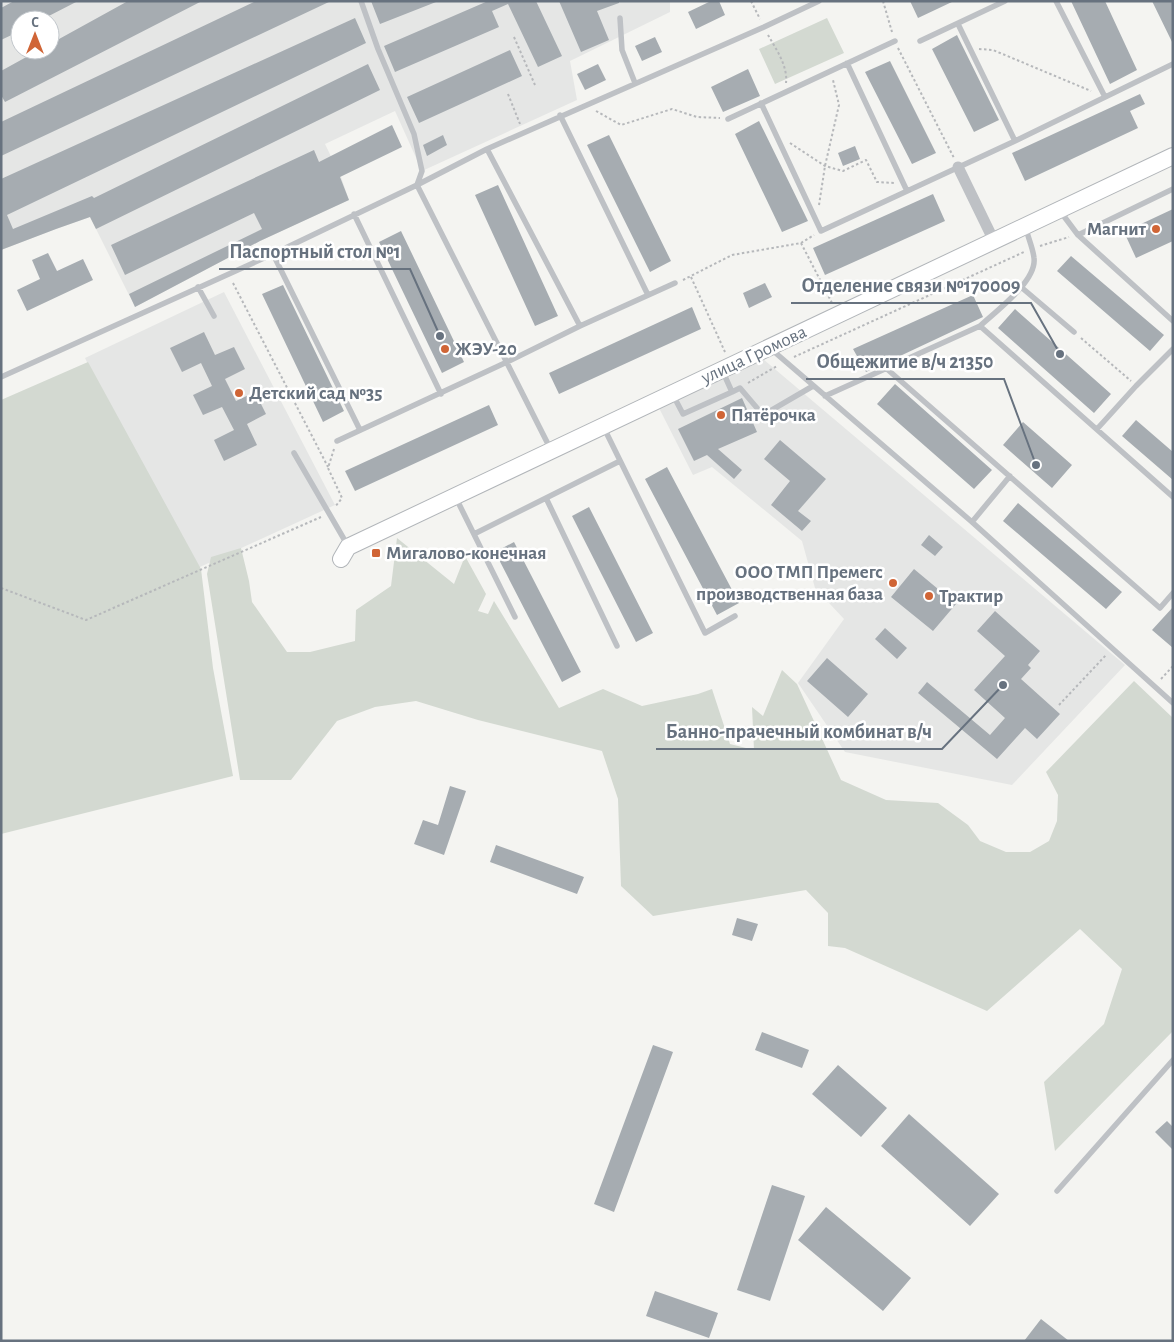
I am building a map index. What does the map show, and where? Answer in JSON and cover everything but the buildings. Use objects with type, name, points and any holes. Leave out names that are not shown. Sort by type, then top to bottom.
[{"type":"street","name":"улица Громова","points":[[345,553],[455,496],[1173,156]]},
{"type":"street","points":[[958,167],[994,241]]},
{"type":"lane","points":[[362,1],[378,49],[414,134],[422,171],[417,185],[552,451]]},
{"type":"lane","points":[[1,377],[273,254],[523,132],[764,27],[819,1]]},
{"type":"lane","points":[[920,41],[1005,1]]},
{"type":"lane","points":[[1056,1],[1105,97]]},
{"type":"lane","points":[[620,18],[622,50],[635,83]]},
{"type":"lane","points":[[958,24],[1015,141]]},
{"type":"lane","points":[[728,119],[894,41]]},
{"type":"lane","points":[[847,63],[906,191]]},
{"type":"lane","points":[[761,103],[821,231],[1015,141],[1173,64]]},
{"type":"lane","points":[[560,115],[648,295]]},
{"type":"lane","points":[[487,149],[580,326]]},
{"type":"lane","points":[[1078,235],[1173,189]]},
{"type":"lane","points":[[1060,210],[1078,235],[1173,321]]},
{"type":"lane","points":[[354,214],[440,394]]},
{"type":"lane","points":[[825,396],[980,326],[1032,275],[1035,259],[1025,226]]},
{"type":"lane","points":[[273,254],[360,430]]},
{"type":"lane","points":[[337,441],[675,283]]},
{"type":"lane","points":[[198,287],[214,316]]},
{"type":"lane","points":[[1021,287],[1074,332]]},
{"type":"lane","points":[[980,326],[1173,497]]},
{"type":"lane","points":[[769,347],[972,522],[1111,649],[1173,702]]},
{"type":"lane","points":[[1097,429],[1173,349]]},
{"type":"lane","points":[[726,368],[732,392]]},
{"type":"lane","points":[[887,369],[1160,608],[1173,593]]},
{"type":"lane","points":[[672,393],[683,414],[740,388],[763,415],[812,386]]},
{"type":"lane","points":[[603,426],[706,633],[735,616]]},
{"type":"lane","points":[[294,452],[329,514],[345,553]]},
{"type":"lane","points":[[474,534],[620,461]]},
{"type":"lane","points":[[972,522],[1010,476]]},
{"type":"lane","points":[[455,496],[515,617]]},
{"type":"lane","points":[[546,498],[617,646]]},
{"type":"lane","points":[[1057,1191],[1173,1060]]},
{"type":"path","points":[[751,1],[782,60],[787,79],[785,92]]},
{"type":"path","points":[[883,1],[894,41],[958,167]]},
{"type":"path","points":[[514,37],[535,85]]},
{"type":"path","points":[[969,49],[993,50],[1105,97]]},
{"type":"path","points":[[817,222],[825,166],[840,105],[830,71]]},
{"type":"path","points":[[508,94],[523,132]]},
{"type":"path","points":[[586,105],[621,125],[672,109],[697,117],[728,119]]},
{"type":"path","points":[[775,134],[825,166],[843,171],[866,160],[877,182],[903,183]]},
{"type":"path","points":[[675,283],[691,277],[732,255],[801,243],[821,231]]},
{"type":"path","points":[[740,388],[785,361],[1031,248],[1078,235]]},
{"type":"path","points":[[801,243],[838,315]]},
{"type":"path","points":[[1,588],[86,620],[329,514],[342,498],[228,274]]},
{"type":"path","points":[[691,277],[726,368]]},
{"type":"path","points":[[1074,332],[1136,386]]},
{"type":"path","points":[[328,468],[337,441]]},
{"type":"path","points":[[1059,705],[1111,649]]},
{"type":"path","points":[[1154,686],[1173,666]]},
{"type":"shaded area","points":[[1,1],[670,1],[670,12],[570,61],[577,100],[422,171],[395,111],[325,144],[341,177],[349,200],[260,241],[135,307],[90,217],[1,250]]},
{"type":"shaded area","points":[[827,18],[844,53],[775,84],[759,49]]},
{"type":"shaded area","points":[[224,292],[335,505],[189,572],[85,358]]},
{"type":"shaded area","points":[[763,359],[1125,665],[1012,785],[845,752],[798,683],[844,619],[815,588],[802,541],[712,467],[693,475],[659,408]]},
{"type":"shaded area","points":[[88,362],[201,569],[213,668],[233,776],[1,834],[1,400]]},
{"type":"shaded area","points":[[397,538],[454,584],[465,556],[486,594],[478,611],[488,614],[494,601],[559,708],[603,689],[642,706],[698,694],[712,689],[730,744],[754,750],[752,707],[763,716],[782,670],[797,684],[841,780],[886,800],[938,803],[968,825],[980,841],[1006,852],[1030,852],[1049,841],[1057,821],[1058,795],[1046,772],[1134,681],[1173,718],[1173,1031],[1055,1151],[1044,1082],[1104,1024],[1122,969],[1080,929],[987,1011],[845,948],[828,946],[828,913],[806,890],[653,916],[621,886],[618,799],[602,751],[478,720],[416,701],[375,707],[337,721],[291,780],[240,780],[207,574],[211,557],[241,548],[252,602],[287,652],[310,652],[355,641],[356,610],[391,586]]},
{"type":"place","name":"Магнит","points":[[1156,229]]},
{"type":"place","name":"Паспортный стол №1","points":[[440,336]]},
{"type":"place","name":"ЖЭУ-20","points":[[445,349]]},
{"type":"place","name":"Отделение связи №170009","points":[[1060,354]]},
{"type":"place","name":"Детский сад №35","points":[[239,393]]},
{"type":"place","name":"Пятёрочка","points":[[721,415]]},
{"type":"place","name":"Общежитие в/ч 21350","points":[[1036,465]]},
{"type":"place","name":"Мигалово-конечная","points":[[376,553]]},
{"type":"place","name":"ООО ТМП Премегс производственная база","points":[[893,583]]},
{"type":"place","name":"Трактир","points":[[929,596]]},
{"type":"place","name":"Банно-прачечный комбинат в/ч","points":[[1003,685]]}]
